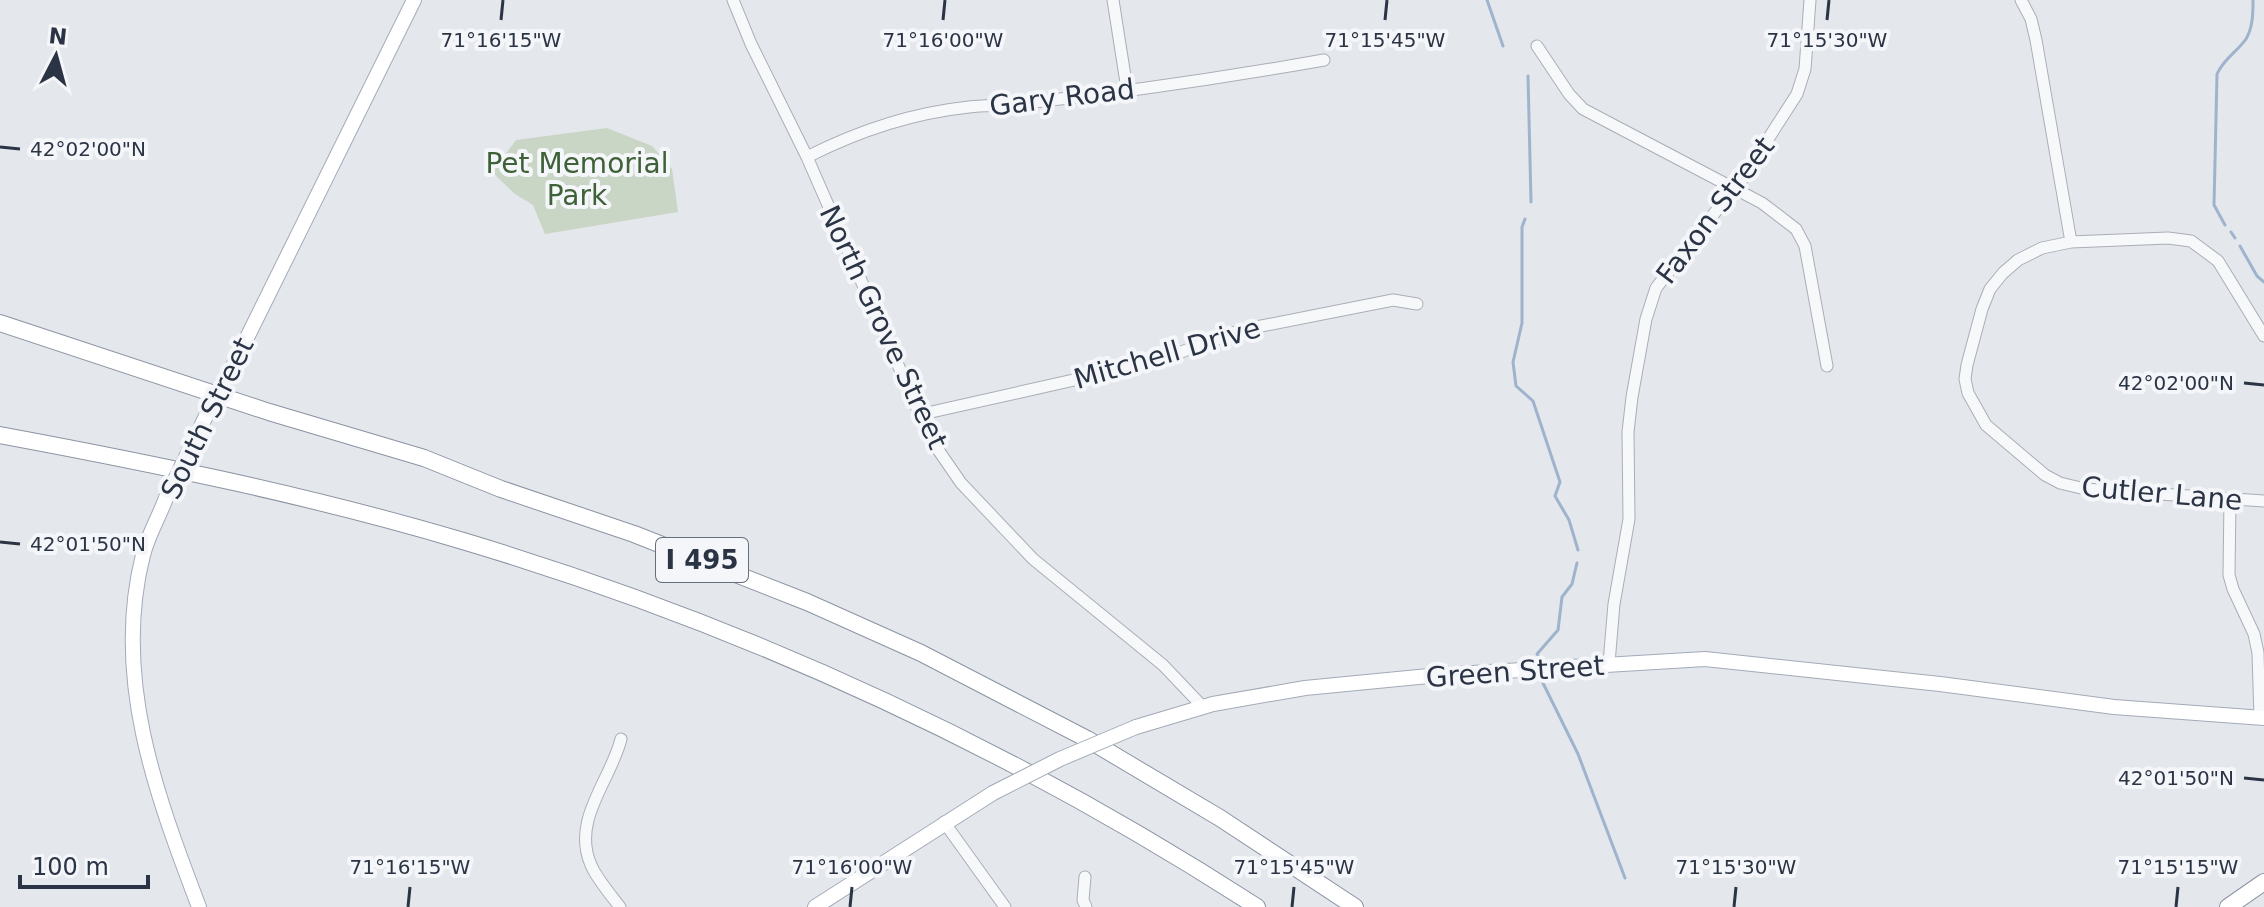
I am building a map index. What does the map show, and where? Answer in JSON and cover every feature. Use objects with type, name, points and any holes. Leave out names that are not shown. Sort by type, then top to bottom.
[{"type":"highway","name":"I 495","points":[[0,323],[269,412],[424,458],[501,489],[634,534],[807,602],[921,653],[1060,724],[1182,795],[1355,907]]},
{"type":"highway","name":"I 495","points":[[0,435],[104,454],[367,514],[465,542],[710,626],[840,680],[968,741],[1106,815],[1257,907]]},
{"type":"highway","points":[[1303,871],[1363,907]]},
{"type":"highway","points":[[2228,907],[2264,885]]},
{"type":"highway","points":[[2240,907],[2264,885]]},
{"type":"main road","name":"South Street","points":[[199,907],[158,798],[133,671],[136,588],[144,551],[206,416],[414,0]]},
{"type":"main road","name":"Green Street","points":[[815,907],[944,822],[993,793],[1075,752],[1136,727],[1202,706],[1305,688],[1609,663],[1705,659],[1940,684],[2114,707],[2262,718]]},
{"type":"street","name":"North Grove Street","points":[[733,0],[751,44],[807,157],[930,438],[961,483],[1033,559],[1163,665],[1202,706]]},
{"type":"street","points":[[1113,0],[1127,89]]},
{"type":"street","name":"Faxon Street","points":[[1609,663],[1614,604],[1629,519],[1628,432],[1646,319],[1656,288],[1736,189],[1797,94],[1805,69],[1810,0]]},
{"type":"street","points":[[2021,0],[2031,19],[2036,40],[2071,242]]},
{"type":"street","points":[[1537,46],[1569,94],[1583,109],[1736,189],[1784,218],[1796,229],[1805,246],[1827,366]]},
{"type":"street","name":"Gary Road","points":[[807,157],[845,138],[882,125],[947,110],[1016,105],[1324,60]]},
{"type":"street","name":"Cutler Lane","points":[[2264,336],[2218,261],[2191,241],[2168,238],[2071,242],[2042,248],[2018,260],[1990,289],[1965,379],[1974,406],[1986,425],[2045,475],[2060,483],[2085,489],[2264,501]]},
{"type":"street","name":"Mitchell Drive","points":[[918,415],[1154,362],[1241,330],[1378,302],[1393,300],[1417,304]]},
{"type":"street","points":[[2230,499],[2229,575],[2254,634],[2262,718]]},
{"type":"street","points":[[620,907],[591,864],[584,831],[616,759],[621,739]]},
{"type":"street","points":[[944,822],[1005,907]]},
{"type":"street","points":[[1085,877],[1086,907]]},
{"type":"green space","name":"Pet Memorial Park","points":[[607,128],[652,146],[672,169],[678,212],[545,234],[533,205],[515,194],[492,172],[516,140]]},
{"type":"waterway","points":[[1487,0],[1503,46]]},
{"type":"waterway","points":[[2225,225],[2214,205],[2217,74],[2248,34],[2253,0]]},
{"type":"waterway","points":[[1528,76],[1531,202]]},
{"type":"waterway","points":[[1525,219],[1522,227],[1522,323],[1513,362],[1516,386],[1533,401],[1560,482],[1555,496],[1569,520],[1578,550]]},
{"type":"waterway","points":[[2231,232],[2235,238]]},
{"type":"waterway","points":[[2240,246],[2257,276],[2264,282]]},
{"type":"waterway","points":[[1539,657],[1537,654],[1558,630],[1562,597],[1572,584],[1577,563]]},
{"type":"waterway","points":[[1539,675],[1578,754],[1625,878]]}]
